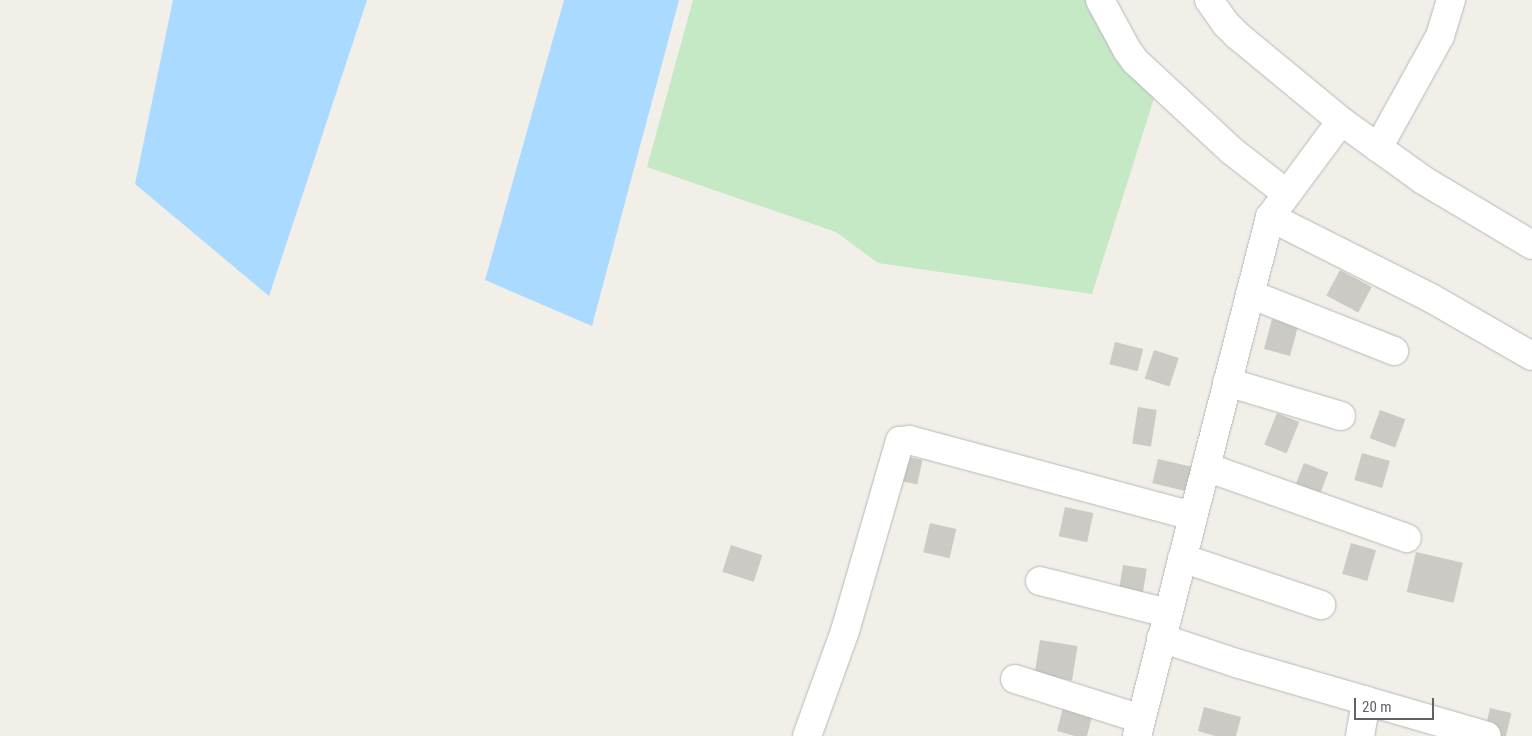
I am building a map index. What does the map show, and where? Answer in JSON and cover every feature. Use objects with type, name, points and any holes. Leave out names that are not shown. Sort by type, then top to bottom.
[{"type":"street","points":[[1100,0],[1126,50],[1135,61],[1232,151],[1286,193]]},
{"type":"street","points":[[1208,0],[1226,24],[1238,36],[1337,126],[1378,148],[1423,180],[1532,245]]},
{"type":"street","points":[[1378,148],[1440,36],[1452,0]]},
{"type":"street","points":[[1014,679],[1139,727],[1270,217],[1337,126]]},
{"type":"street","points":[[1270,217],[1431,298],[1532,356]]},
{"type":"street","points":[[1250,294],[1394,351]]},
{"type":"street","points":[[1228,382],[1341,416]]},
{"type":"street","points":[[807,736],[845,631],[900,441],[909,440],[1193,516]]},
{"type":"street","points":[[1206,467],[1407,538]]},
{"type":"street","points":[[1182,558],[1321,605]]},
{"type":"street","points":[[1040,581],[1164,626],[1236,663],[1487,736]]},
{"type":"street","points":[[1360,736],[1366,701]]},
{"type":"green space","points":[[693,0],[1105,0],[1156,92],[1092,294],[878,263],[836,232],[647,167]]},
{"type":"water","points":[[173,0],[367,0],[269,296],[135,184]]},
{"type":"water","points":[[564,0],[679,0],[592,326],[485,280]]},
{"type":"building","points":[[1340,270],[1372,287],[1358,313],[1326,296]]},
{"type":"building","points":[[1272,319],[1298,326],[1290,356],[1264,349]]},
{"type":"building","points":[[1115,342],[1143,349],[1138,371],[1109,364]]},
{"type":"building","points":[[1154,350],[1179,358],[1169,387],[1145,379]]},
{"type":"building","points":[[1138,407],[1157,410],[1151,447],[1132,444]]},
{"type":"building","points":[[1380,410],[1405,419],[1395,447],[1370,438]]},
{"type":"building","points":[[1277,413],[1299,422],[1287,454],[1264,445]]},
{"type":"building","points":[[1362,453],[1390,461],[1382,488],[1354,480]]},
{"type":"building","points":[[899,455],[922,460],[917,484],[894,479]]},
{"type":"building","points":[[1158,459],[1193,467],[1187,491],[1152,483]]},
{"type":"building","points":[[1304,463],[1328,472],[1318,499],[1294,490]]},
{"type":"building","points":[[1065,507],[1093,513],[1087,542],[1059,536]]},
{"type":"building","points":[[930,523],[956,529],[950,558],[923,552]]},
{"type":"building","points":[[1351,543],[1376,550],[1367,581],[1342,574]]},
{"type":"building","points":[[731,545],[762,555],[754,582],[722,572]]},
{"type":"building","points":[[1416,552],[1463,563],[1454,603],[1407,592]]},
{"type":"building","points":[[1123,565],[1147,569],[1142,599],[1118,596]]},
{"type":"building","points":[[1040,640],[1078,646],[1072,681],[1035,675]]},
{"type":"building","points":[[1204,707],[1241,717],[1236,736],[1215,736],[1198,731]]},
{"type":"building","points":[[1063,708],[1092,716],[1087,736],[1075,736],[1057,731]]},
{"type":"building","points":[[1490,708],[1511,713],[1506,736],[1484,734]]}]
